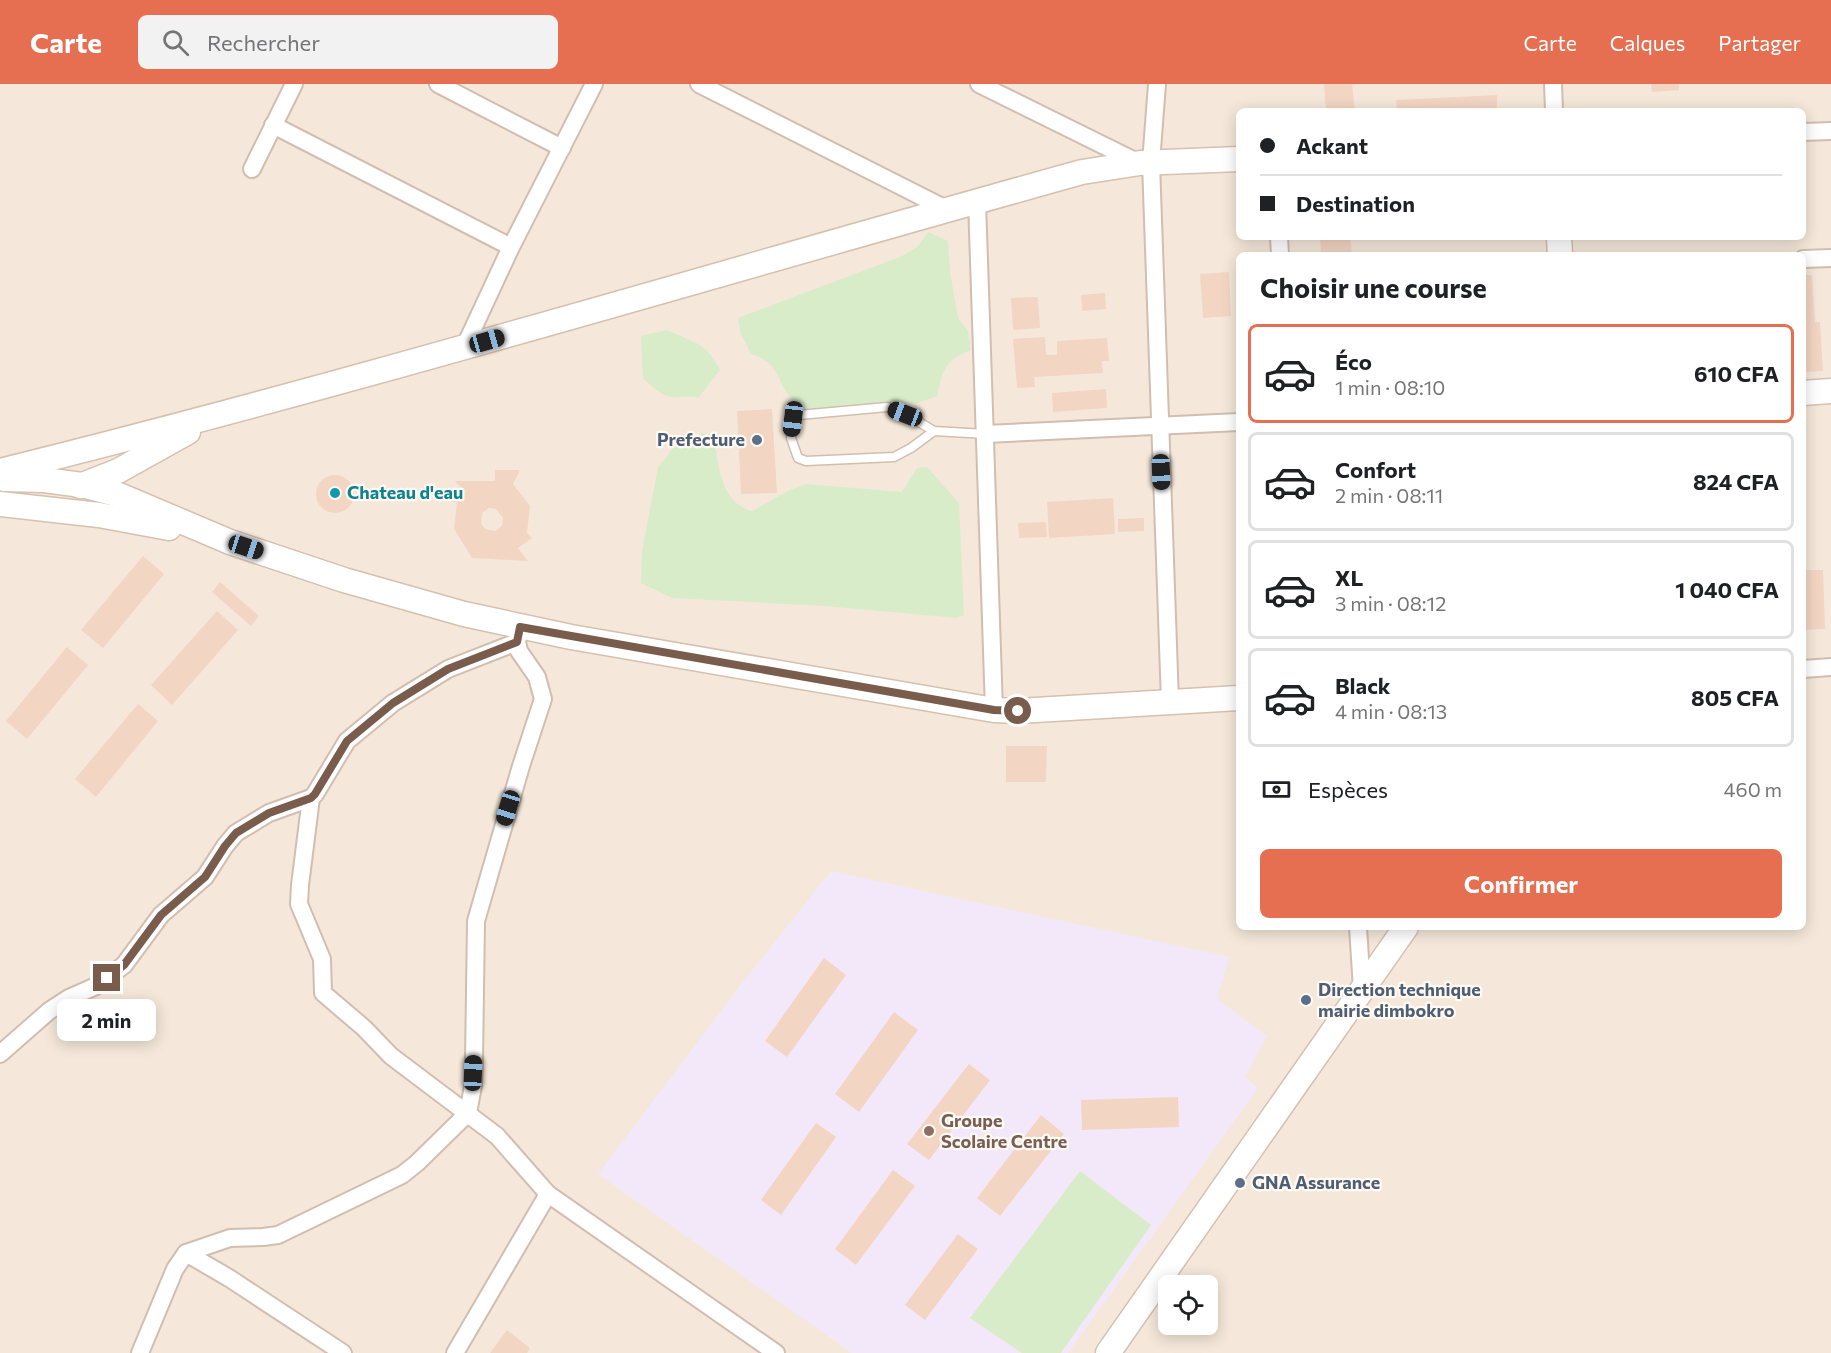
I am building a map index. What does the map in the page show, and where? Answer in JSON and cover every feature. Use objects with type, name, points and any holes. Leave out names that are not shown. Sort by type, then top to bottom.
[{"type":"main road","points":[[0,471],[128,440],[227,411],[464,348],[1082,172],[1145,163],[1236,159]]},
{"type":"main road","points":[[1806,393],[1831,391]]},
{"type":"main road","points":[[0,495],[82,485],[118,471],[227,411]]},
{"type":"main road","points":[[0,480],[25,479],[82,485],[119,495],[230,542],[344,580],[464,614],[519,634],[994,710],[1018,711],[1236,698]]},
{"type":"main road","points":[[0,504],[150,523],[230,542]]},
{"type":"main road","points":[[1108,1353],[1404,930]]},
{"type":"street","points":[[252,169],[294,84]]},
{"type":"street","points":[[438,84],[562,148]]},
{"type":"street","points":[[464,348],[511,248],[594,84]]},
{"type":"street","points":[[699,84],[946,209]]},
{"type":"street","points":[[979,84],[1145,163]]},
{"type":"street","points":[[1157,84],[1145,163],[1157,301],[1159,426],[1170,702]]},
{"type":"street","points":[[1553,84],[1554,108]]},
{"type":"street","points":[[273,125],[511,248]]},
{"type":"street","points":[[1806,132],[1831,131]]},
{"type":"street","points":[[977,201],[994,710]]},
{"type":"street","points":[[1806,259],[1831,258]]},
{"type":"street","points":[[986,435],[1236,422]]},
{"type":"street","points":[[0,1054],[49,1011],[69,998],[96,986],[124,965],[161,915],[205,877],[236,833],[269,813],[311,798],[347,741],[393,703],[448,669],[519,634],[519,651],[537,677],[543,699],[476,921],[473,1077],[468,1113],[402,1175],[278,1234],[230,1238],[186,1253],[175,1269],[140,1353]]},
{"type":"street","points":[[1806,669],[1831,667]]},
{"type":"street","points":[[311,798],[299,904],[322,958],[322,991],[391,1056],[497,1136],[548,1194],[776,1353]]},
{"type":"street","points":[[1358,930],[1362,989]]},
{"type":"street","points":[[455,1353],[548,1194]]},
{"type":"street","points":[[186,1253],[229,1278],[343,1353]]},
{"type":"lane","points":[[934,431],[894,458],[806,461],[798,458],[791,438],[793,419],[799,415],[887,407],[905,414],[934,431],[986,435]]},
{"type":"shaded area","points":[[0,84],[1831,84],[1831,1353],[0,1353]]},
{"type":"shaded area","name":"Groupe Scolaire Centre","points":[[831,871],[1229,957],[1217,999],[1267,1036],[1245,1077],[1258,1088],[1068,1353],[852,1353],[598,1174],[740,986]]},
{"type":"green space","points":[[928,232],[948,241],[950,272],[958,318],[968,331],[971,350],[955,358],[946,367],[937,396],[915,404],[898,401],[805,409],[795,402],[771,366],[760,357],[751,354],[740,332],[738,318],[902,256],[917,247]]},
{"type":"green space","points":[[667,330],[704,348],[715,360],[720,370],[698,398],[665,395],[643,379],[641,336]]},
{"type":"green space","points":[[703,433],[715,443],[721,474],[728,493],[742,507],[752,511],[790,490],[807,484],[902,492],[917,468],[927,467],[959,503],[964,615],[956,618],[825,606],[672,598],[641,583],[642,551],[658,467],[677,443]]},
{"type":"green space","points":[[1080,1171],[1151,1225],[1061,1353],[1022,1353],[970,1318]]},
{"type":"building","points":[[1324,84],[1352,84],[1355,108],[1326,108]]},
{"type":"building","points":[[1651,84],[1679,84],[1679,90],[1652,92]]},
{"type":"building","points":[[1497,95],[1497,108],[1397,108],[1396,100]]},
{"type":"building","points":[[1320,240],[1350,240],[1352,252],[1321,252]]},
{"type":"building","points":[[1229,272],[1231,316],[1203,318],[1200,274]]},
{"type":"building","points":[[1806,275],[1812,275],[1815,322],[1820,322],[1823,371],[1806,372]]},
{"type":"building","points":[[1105,293],[1106,309],[1082,311],[1081,295]]},
{"type":"building","points":[[1038,297],[1040,328],[1013,330],[1011,298]]},
{"type":"building","points":[[1045,337],[1046,355],[1057,355],[1057,341],[1107,338],[1109,361],[1102,361],[1103,373],[1034,377],[1035,387],[1017,388],[1013,339]]},
{"type":"building","points":[[1106,389],[1107,408],[1053,412],[1052,393]]},
{"type":"building","points":[[772,409],[777,493],[741,494],[737,411]]},
{"type":"building","points":[[495,470],[520,470],[513,484],[530,506],[527,533],[532,538],[518,548],[528,561],[472,558],[454,529],[457,502],[448,501],[462,489],[455,481],[495,481]],"holes":[[[489,508],[496,509],[503,518],[502,526],[495,531],[485,529],[481,523],[482,513]]]},
{"type":"building","name":"Chateau d'eau","points":[[335,475],[348,481],[354,494],[348,507],[335,513],[322,507],[316,494],[322,481]]},
{"type":"building","points":[[1113,498],[1115,534],[1049,538],[1047,502]]},
{"type":"building","points":[[1144,518],[1144,531],[1118,532],[1118,519]]},
{"type":"building","points":[[1046,522],[1047,537],[1019,538],[1018,523]]},
{"type":"building","points":[[143,556],[164,574],[103,648],[81,630]]},
{"type":"building","points":[[1806,570],[1823,570],[1825,629],[1806,630]]},
{"type":"building","points":[[220,582],[259,616],[251,626],[212,592]]},
{"type":"building","points":[[217,611],[238,630],[172,705],[151,685]]},
{"type":"building","points":[[67,647],[88,665],[27,739],[6,721]]},
{"type":"building","points":[[138,704],[158,721],[96,797],[75,779]]},
{"type":"building","points":[[1006,746],[1047,746],[1046,782],[1006,782]]},
{"type":"building","points":[[824,958],[846,975],[787,1057],[765,1041]]},
{"type":"building","points":[[894,1012],[918,1030],[859,1112],[835,1094]]},
{"type":"building","points":[[969,1064],[990,1080],[929,1160],[907,1144]]},
{"type":"building","points":[[1178,1097],[1179,1127],[1082,1130],[1081,1100]]},
{"type":"building","points":[[1041,1115],[1064,1134],[1000,1216],[977,1198]]},
{"type":"building","points":[[816,1123],[836,1137],[781,1215],[761,1200]]},
{"type":"building","points":[[893,1170],[915,1186],[856,1265],[835,1249]]},
{"type":"building","points":[[958,1234],[978,1249],[925,1320],[905,1305]]},
{"type":"building","points":[[507,1330],[530,1348],[527,1353],[490,1353]]},
{"type":"place","name":"Prefecture","points":[[757,440]]},
{"type":"place","name":"Chateau d'eau","points":[[335,493]]},
{"type":"place","name":"Direction technique mairie dimbokro","points":[[1306,1000]]},
{"type":"place","name":"Groupe Scolaire Centre","points":[[929,1131]]},
{"type":"place","name":"GNA Assurance","points":[[1240,1183]]},
{"type":"route","points":[[107,978],[124,965],[161,915],[205,877],[236,833],[260,817],[311,798],[347,741],[385,709],[403,695],[448,669],[517,642],[520,627],[994,710],[1018,711]]}]
